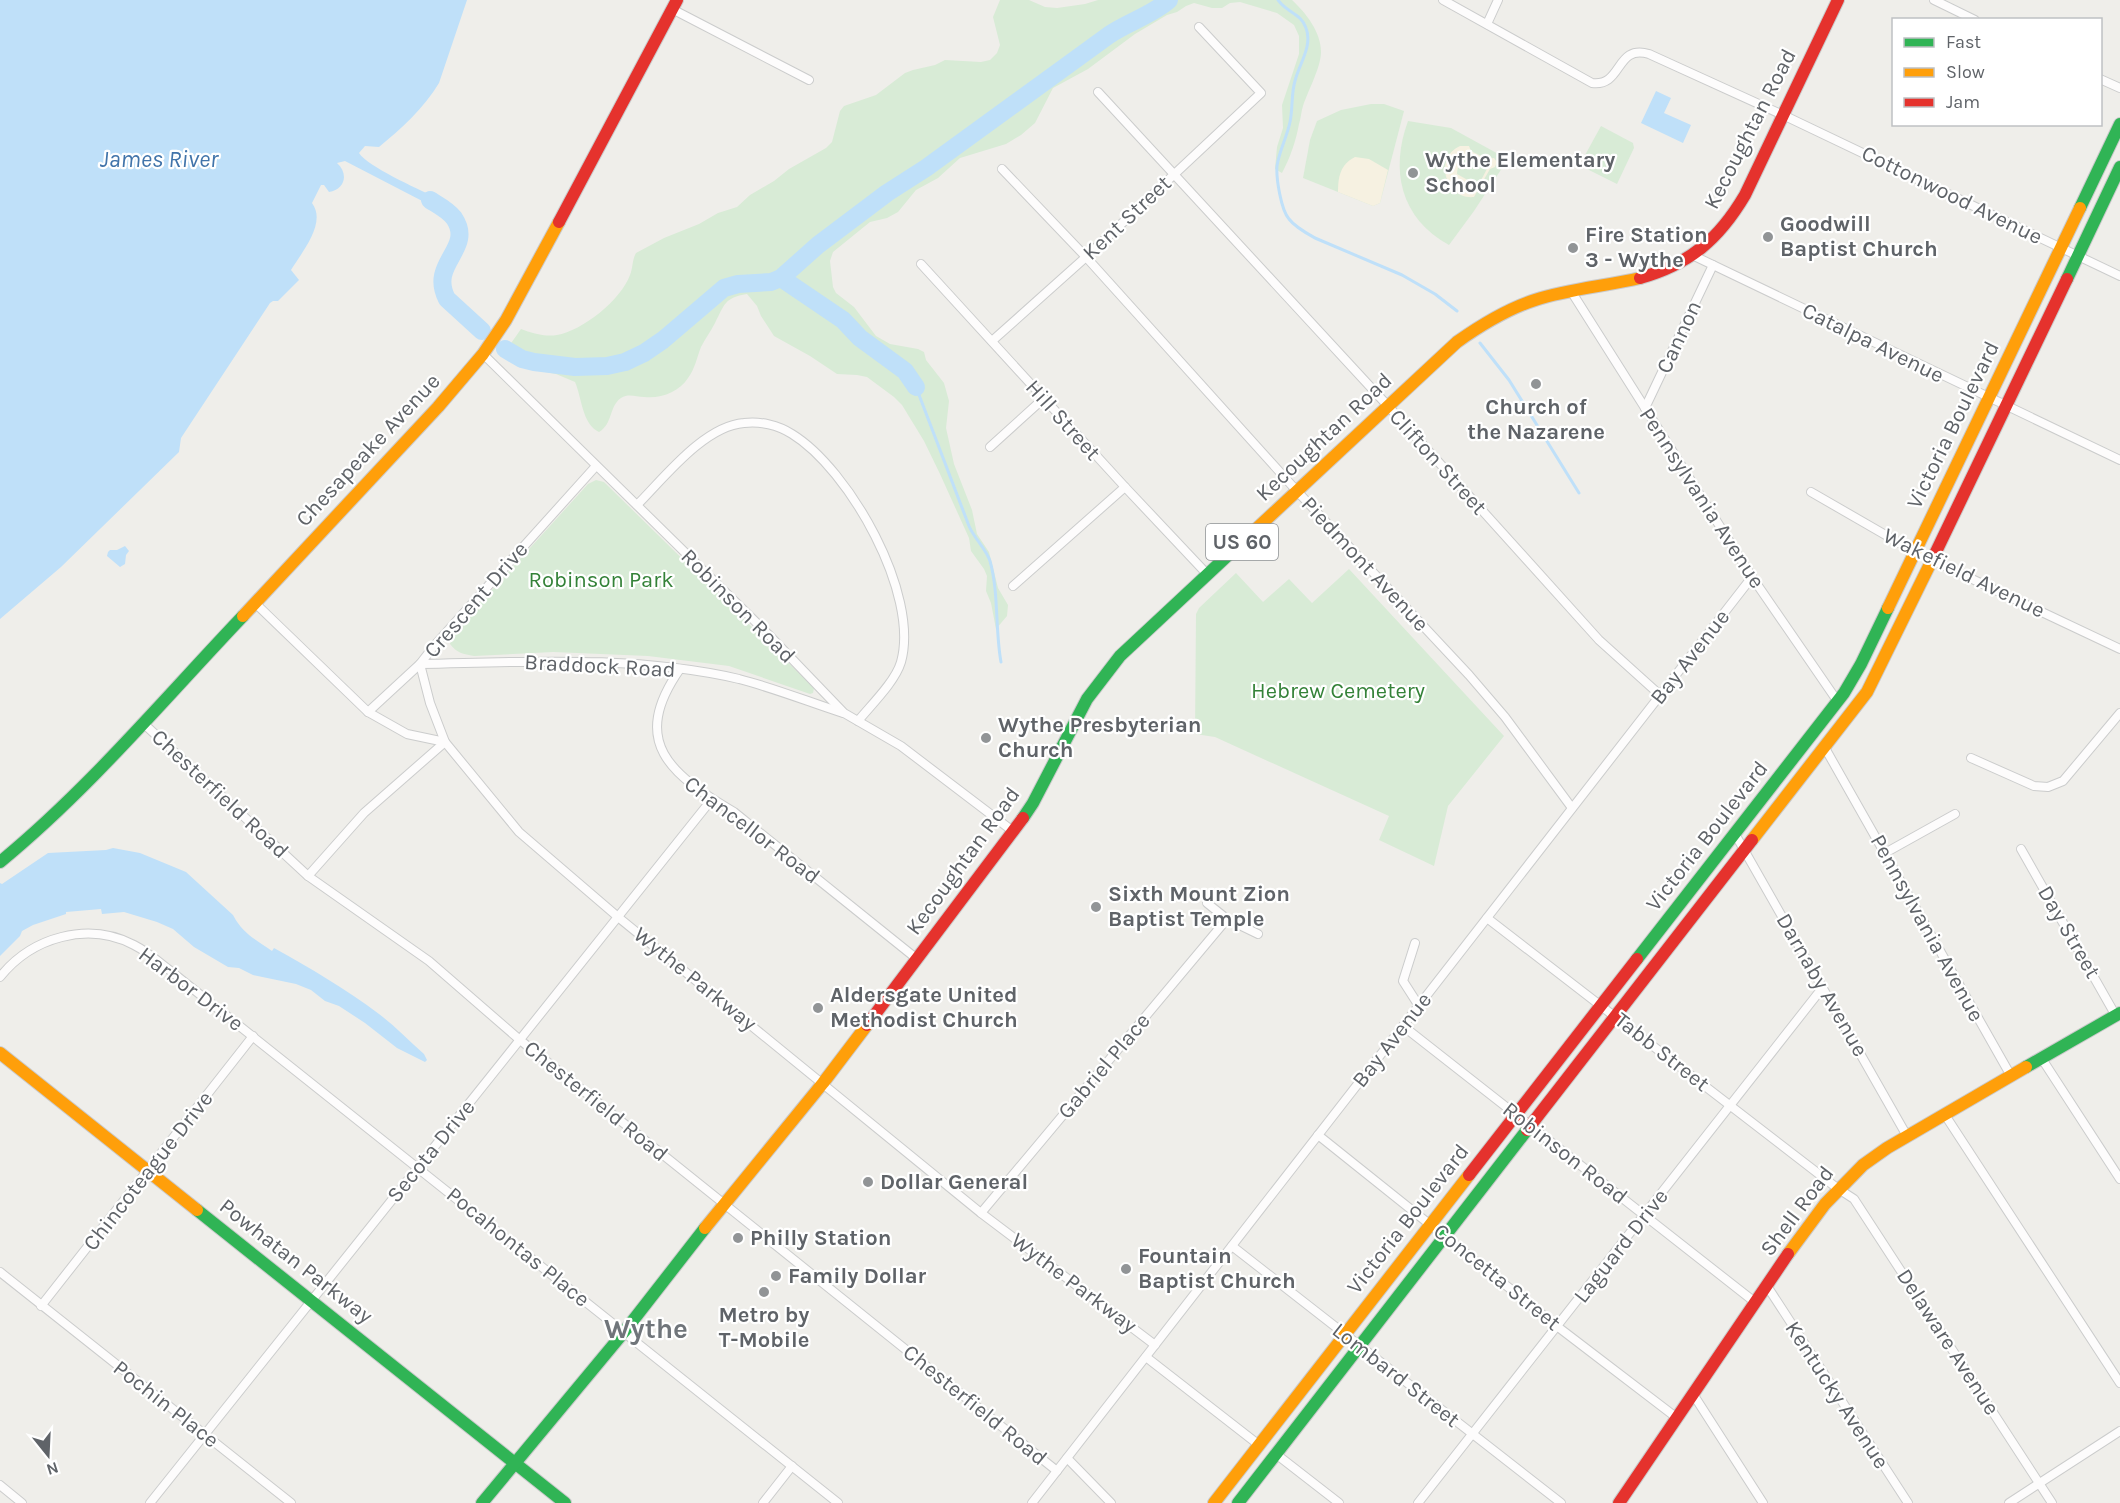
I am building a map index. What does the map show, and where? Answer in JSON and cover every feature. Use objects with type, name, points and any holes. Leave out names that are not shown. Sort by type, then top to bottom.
[{"type":"main road","name":"Kecoughtan Road","points":[[482,1503],[624,1332],[723,1204],[823,1083],[1014,832],[1033,803],[1087,699],[1120,656],[1296,490],[1457,342],[1478,326],[1525,303],[1571,291],[1642,278],[1660,272],[1692,255],[1711,241],[1726,224],[1745,195],[1838,0]]},
{"type":"main road","name":"Chesapeake Avenue","points":[[0,862],[48,821],[143,723],[438,407],[483,354],[506,320],[675,5]]},
{"type":"main road","name":"Victoria Boulevard","points":[[1214,1503],[1838,702],[1862,664],[2120,124]]},
{"type":"main road","name":"Victoria Boulevard","points":[[1238,1503],[1856,708],[1877,675],[2120,167]]},
{"type":"main road","name":"Shell Road","points":[[1619,1503],[1807,1227],[1837,1188],[1868,1160],[2118,1014]]},
{"type":"main road","name":"Powhatan Parkway","points":[[0,1053],[565,1503]]},
{"type":"street","name":"Cottonwood Avenue","points":[[1443,0],[1592,83],[1603,83],[1609,80],[1627,56],[1643,52],[1783,115],[2120,276]]},
{"type":"street","points":[[1487,24],[1498,0]]},
{"type":"street","points":[[1934,0],[1971,18]]},
{"type":"street","points":[[675,5],[809,80]]},
{"type":"street","name":"Kent Street","points":[[992,341],[1086,257],[1261,93],[1199,27]]},
{"type":"street","points":[[2102,80],[2120,88]]},
{"type":"street","name":"Clifton Street","points":[[1098,92],[1388,406],[1599,640],[1660,696]]},
{"type":"street","name":"Piedmont Avenue","points":[[1002,169],[1086,257],[1296,490],[1466,671],[1505,717],[1572,808]]},
{"type":"street","name":"Catalpa Avenue","points":[[1692,255],[2120,460]]},
{"type":"street","name":"Hill Street","points":[[921,264],[1043,399],[1208,574]]},
{"type":"street","name":"Cannon","points":[[1645,408],[1713,265]]},
{"type":"street","name":"Pennsylvania Avenue","points":[[1571,291],[1752,577],[1838,702]]},
{"type":"street","name":"Robinson Road","points":[[483,354],[768,634],[844,713],[901,746],[1014,832]]},
{"type":"street","points":[[990,447],[1043,399]]},
{"type":"street","points":[[637,505],[699,443],[721,429],[742,423],[766,423],[791,433],[812,449],[864,514],[893,579],[900,607],[904,634],[901,664],[886,689],[858,721]]},
{"type":"street","name":"Crescent Drive","points":[[445,742],[430,703],[420,664],[596,466]]},
{"type":"street","points":[[1013,586],[1125,487]]},
{"type":"street","name":"Wakefield Avenue","points":[[1811,492],[1915,552],[2120,649]]},
{"type":"street","name":"Bay Avenue","points":[[1032,1503],[1752,577]]},
{"type":"street","points":[[255,603],[368,712],[407,734],[445,742]]},
{"type":"street","name":"Braddock Road","points":[[420,664],[565,661],[631,663],[739,679],[844,713]]},
{"type":"street","points":[[368,712],[420,664]]},
{"type":"street","name":"Chancellor Road","points":[[680,669],[667,687],[658,712],[656,729],[659,746],[668,761],[680,775],[734,812],[917,959]]},
{"type":"street","points":[[1971,758],[2034,786],[2048,787],[2063,781],[2120,713]]},
{"type":"street","name":"Chesterfield Road","points":[[143,723],[308,876],[429,961],[520,1040],[1057,1471]]},
{"type":"street","points":[[308,876],[364,813],[445,742]]},
{"type":"street","name":"Wythe Parkway","points":[[445,742],[519,832],[618,917],[981,1212],[1155,1345]]},
{"type":"street","name":"Pennsylvania Avenue","points":[[1825,748],[2011,1076]]},
{"type":"street","name":"Secota Drive","points":[[150,1503],[712,799]]},
{"type":"street","points":[[1885,854],[1955,814]]},
{"type":"street","name":"Darnaby Avenue","points":[[1735,834],[1907,1136]]},
{"type":"street","name":"Day Street","points":[[2021,849],[2118,1014]]},
{"type":"street","points":[[1207,903],[1227,919],[1258,934]]},
{"type":"street","name":"Tabb Street","points":[[1487,918],[1837,1188]]},
{"type":"street","name":"Gabriel Place","points":[[981,1212],[1227,919]]},
{"type":"street","name":"Harbor Drive","points":[[0,977],[26,953],[54,938],[88,932],[112,936],[134,945],[151,956],[253,1036]]},
{"type":"street","points":[[1415,943],[1403,981],[1419,1006]]},
{"type":"street","name":"Laguard Drive","points":[[1418,1503],[1558,1327],[1644,1214],[1732,1106],[1823,987]]},
{"type":"street","name":"Robinson Road","points":[[1403,1026],[1756,1302]]},
{"type":"street","name":"Pocahontas Place","points":[[253,1036],[838,1503]]},
{"type":"street","name":"Chincoteague Drive","points":[[41,1306],[253,1036]]},
{"type":"street","points":[[2042,1059],[2120,1179]]},
{"type":"street","points":[[1945,1114],[2120,1383]]},
{"type":"street","name":"Concetta Street","points":[[1318,1136],[1558,1327],[1677,1418]]},
{"type":"street","name":"Delaware Avenue","points":[[1837,1188],[1854,1198],[1862,1209],[2052,1503]]},
{"type":"street","name":"Lombard Street","points":[[1232,1246],[1472,1436],[1561,1503]]},
{"type":"street","points":[[1,1274],[41,1306]]},
{"type":"street","name":"Kentucky Avenue","points":[[1767,1286],[1908,1503]]},
{"type":"street","name":"Pochin Place","points":[[41,1306],[291,1503]]},
{"type":"street","points":[[1146,1357],[1259,1445]]},
{"type":"street","points":[[1693,1394],[1763,1503]]},
{"type":"street","points":[[2009,1503],[2120,1431]]},
{"type":"street","points":[[1276,1454],[1340,1503]]},
{"type":"street","name":"Chesterfield Road","points":[[1067,1458],[1111,1503]]},
{"type":"street","points":[[763,1503],[792,1466]]},
{"type":"street","points":[[0,1485],[22,1503]]},
{"type":"green space","points":[[1000,0],[1029,0],[1045,7],[1057,8],[1098,0],[1292,0],[1312,23],[1321,52],[1317,72],[1302,108],[1294,143],[1282,173],[1275,169],[1277,147],[1283,128],[1282,105],[1299,54],[1299,36],[1294,25],[1277,13],[1240,2],[1230,3],[1222,8],[1194,3],[1167,15],[1135,34],[1088,69],[1053,88],[1035,123],[1021,135],[1006,144],[960,158],[938,178],[916,190],[898,212],[887,218],[870,222],[833,252],[830,261],[833,287],[836,293],[854,307],[876,336],[890,344],[924,352],[926,360],[944,383],[949,401],[946,428],[954,464],[972,510],[977,534],[989,552],[998,588],[1008,605],[1007,616],[996,629],[986,591],[987,576],[971,551],[969,538],[924,441],[902,405],[867,377],[837,374],[774,336],[757,306],[747,294],[729,300],[723,307],[701,347],[694,367],[680,387],[669,394],[657,397],[630,395],[621,398],[614,406],[607,424],[599,432],[593,428],[586,417],[575,382],[556,374],[519,367],[502,356],[521,329],[543,335],[557,335],[589,321],[610,304],[625,285],[636,253],[718,213],[737,207],[750,195],[789,169],[826,148],[832,142],[840,111],[844,106],[876,95],[905,73],[913,70],[945,60],[981,62],[990,60],[997,53],[1000,45],[993,17]]},
{"type":"green space","points":[[1384,104],[1404,111],[1380,203],[1373,206],[1303,178],[1310,140],[1317,121],[1341,110]]},
{"type":"green space","points":[[1408,121],[1451,128],[1502,156],[1504,165],[1449,245],[1432,234],[1419,221],[1403,191],[1400,157]]},
{"type":"green space","points":[[1601,126],[1633,143],[1634,148],[1617,184],[1587,169],[1584,157]]},
{"type":"green space","name":"Robinson Park","points":[[596,480],[604,482],[814,688],[813,693],[810,694],[729,666],[648,656],[553,652],[474,656],[460,653],[455,649],[450,644],[451,635],[588,484]]},
{"type":"green space","name":"Hebrew Cemetery","points":[[1349,569],[1504,736],[1448,806],[1434,866],[1379,840],[1389,816],[1215,737],[1195,734],[1196,614],[1199,608],[1236,573],[1263,602],[1289,579],[1312,603]]},
{"type":"sand","points":[[1460,146],[1469,146],[1471,151],[1487,159],[1494,158],[1497,162],[1495,167],[1490,169],[1474,197],[1456,192],[1446,177],[1447,159]],"holes":[[[1470,153],[1486,161],[1488,167],[1479,184],[1457,174],[1461,162]]]},
{"type":"sand","points":[[1355,157],[1369,159],[1388,170],[1380,203],[1373,206],[1338,192],[1343,167]]},
{"type":"water","name":"James River","points":[[0,0],[467,0],[439,83],[433,92],[412,118],[396,133],[379,147],[365,146],[359,153],[382,171],[434,197],[428,204],[345,161],[337,163],[344,176],[342,184],[339,188],[329,192],[324,185],[321,185],[312,203],[317,219],[315,228],[291,270],[299,280],[278,301],[270,303],[181,438],[179,452],[61,567],[0,619]]},
{"type":"water","points":[[1656,91],[1671,98],[1664,113],[1691,125],[1683,143],[1641,123]]},
{"type":"water","points":[[125,546],[129,551],[125,564],[120,567],[107,556],[110,550],[117,550]]},
{"type":"water","points":[[113,848],[140,853],[186,872],[233,915],[250,935],[272,951],[274,948],[341,987],[385,1019],[424,1054],[427,1060],[425,1062],[397,1048],[365,1023],[339,1006],[325,1001],[311,990],[296,984],[253,975],[239,968],[228,967],[194,947],[173,929],[124,912],[102,914],[101,909],[66,912],[66,914],[22,931],[20,936],[0,956],[0,883],[2,884],[48,853]]},
{"type":"waterway","points":[[505,349],[522,359],[575,367],[607,366],[625,362],[644,353],[663,340],[724,288],[738,284],[771,282],[781,278],[818,245],[887,193],[926,168],[1109,35],[1169,0]]},
{"type":"waterway","points":[[1278,0],[1301,19],[1308,35],[1307,48],[1294,86],[1290,122],[1277,166],[1277,178],[1286,215],[1301,230],[1402,275],[1435,294],[1457,311]]},
{"type":"waterway","points":[[430,200],[452,215],[459,229],[456,248],[443,276],[447,299],[482,331]]},
{"type":"waterway","points":[[781,278],[843,320],[860,338],[905,371],[916,387]]},
{"type":"waterway","points":[[1480,343],[1509,380],[1579,493]]},
{"type":"waterway","points":[[916,387],[969,526],[990,561],[995,586],[1001,662]]},
{"type":"traffic: fast","points":[[2080,208],[2120,124]]},
{"type":"traffic: fast","points":[[2067,279],[2120,167]]},
{"type":"traffic: fast","points":[[1023,818],[1087,699],[1120,656],[1254,531]]},
{"type":"traffic: fast","points":[[1637,959],[1844,693],[1888,608]]},
{"type":"traffic: fast","points":[[0,862],[33,834],[95,774],[243,616]]},
{"type":"traffic: fast","points":[[2026,1067],[2120,1013]]},
{"type":"traffic: fast","points":[[1238,1503],[1527,1130]]},
{"type":"traffic: fast","points":[[197,1210],[565,1503]]},
{"type":"traffic: fast","points":[[482,1503],[624,1332],[705,1228]]},
{"type":"traffic: slow","points":[[1888,608],[2080,208]]},
{"type":"traffic: slow","points":[[243,616],[438,407],[483,354],[506,320],[559,222]]},
{"type":"traffic: slow","points":[[1254,531],[1457,342],[1475,330],[1504,313],[1535,300],[1640,278]]},
{"type":"traffic: slow","points":[[1752,840],[1867,692],[1934,556]]},
{"type":"traffic: slow","points":[[705,1228],[867,1025]]},
{"type":"traffic: slow","points":[[0,1053],[197,1210]]},
{"type":"traffic: slow","points":[[1788,1254],[1825,1204],[1863,1165],[1887,1148],[2026,1067]]},
{"type":"traffic: slow","points":[[1214,1503],[1469,1175]]},
{"type":"traffic: jam","points":[[559,222],[677,0]]},
{"type":"traffic: jam","points":[[1640,278],[1674,265],[1702,248],[1725,225],[1735,211],[1745,195],[1838,0]]},
{"type":"traffic: jam","points":[[1934,556],[2067,279]]},
{"type":"traffic: jam","points":[[867,1025],[1023,818]]},
{"type":"traffic: jam","points":[[1527,1130],[1752,840]]},
{"type":"traffic: jam","points":[[1469,1175],[1637,959]]},
{"type":"traffic: jam","points":[[1619,1503],[1788,1254]]},
{"type":"place","name":"Wythe Elementary School","points":[[1413,173]]},
{"type":"place","name":"Goodwill Baptist Church","points":[[1768,237]]},
{"type":"place","name":"Fire Station 3 - Wythe","points":[[1573,248]]},
{"type":"place","name":"Church of the Nazarene","points":[[1536,384]]},
{"type":"place","name":"Wythe Presbyterian Church","points":[[986,738]]},
{"type":"place","name":"Sixth Mount Zion Baptist Temple","points":[[1096,907]]},
{"type":"place","name":"Aldersgate United Methodist Church","points":[[818,1008]]},
{"type":"place","name":"Dollar General","points":[[868,1182]]},
{"type":"place","name":"Philly Station","points":[[738,1238]]},
{"type":"place","name":"Fountain Baptist Church","points":[[1126,1269]]},
{"type":"place","name":"Family Dollar","points":[[776,1276]]},
{"type":"place","name":"Metro by T-Mobile","points":[[764,1292]]},
{"type":"district","name":"Wythe","points":[[646,1328]]}]
